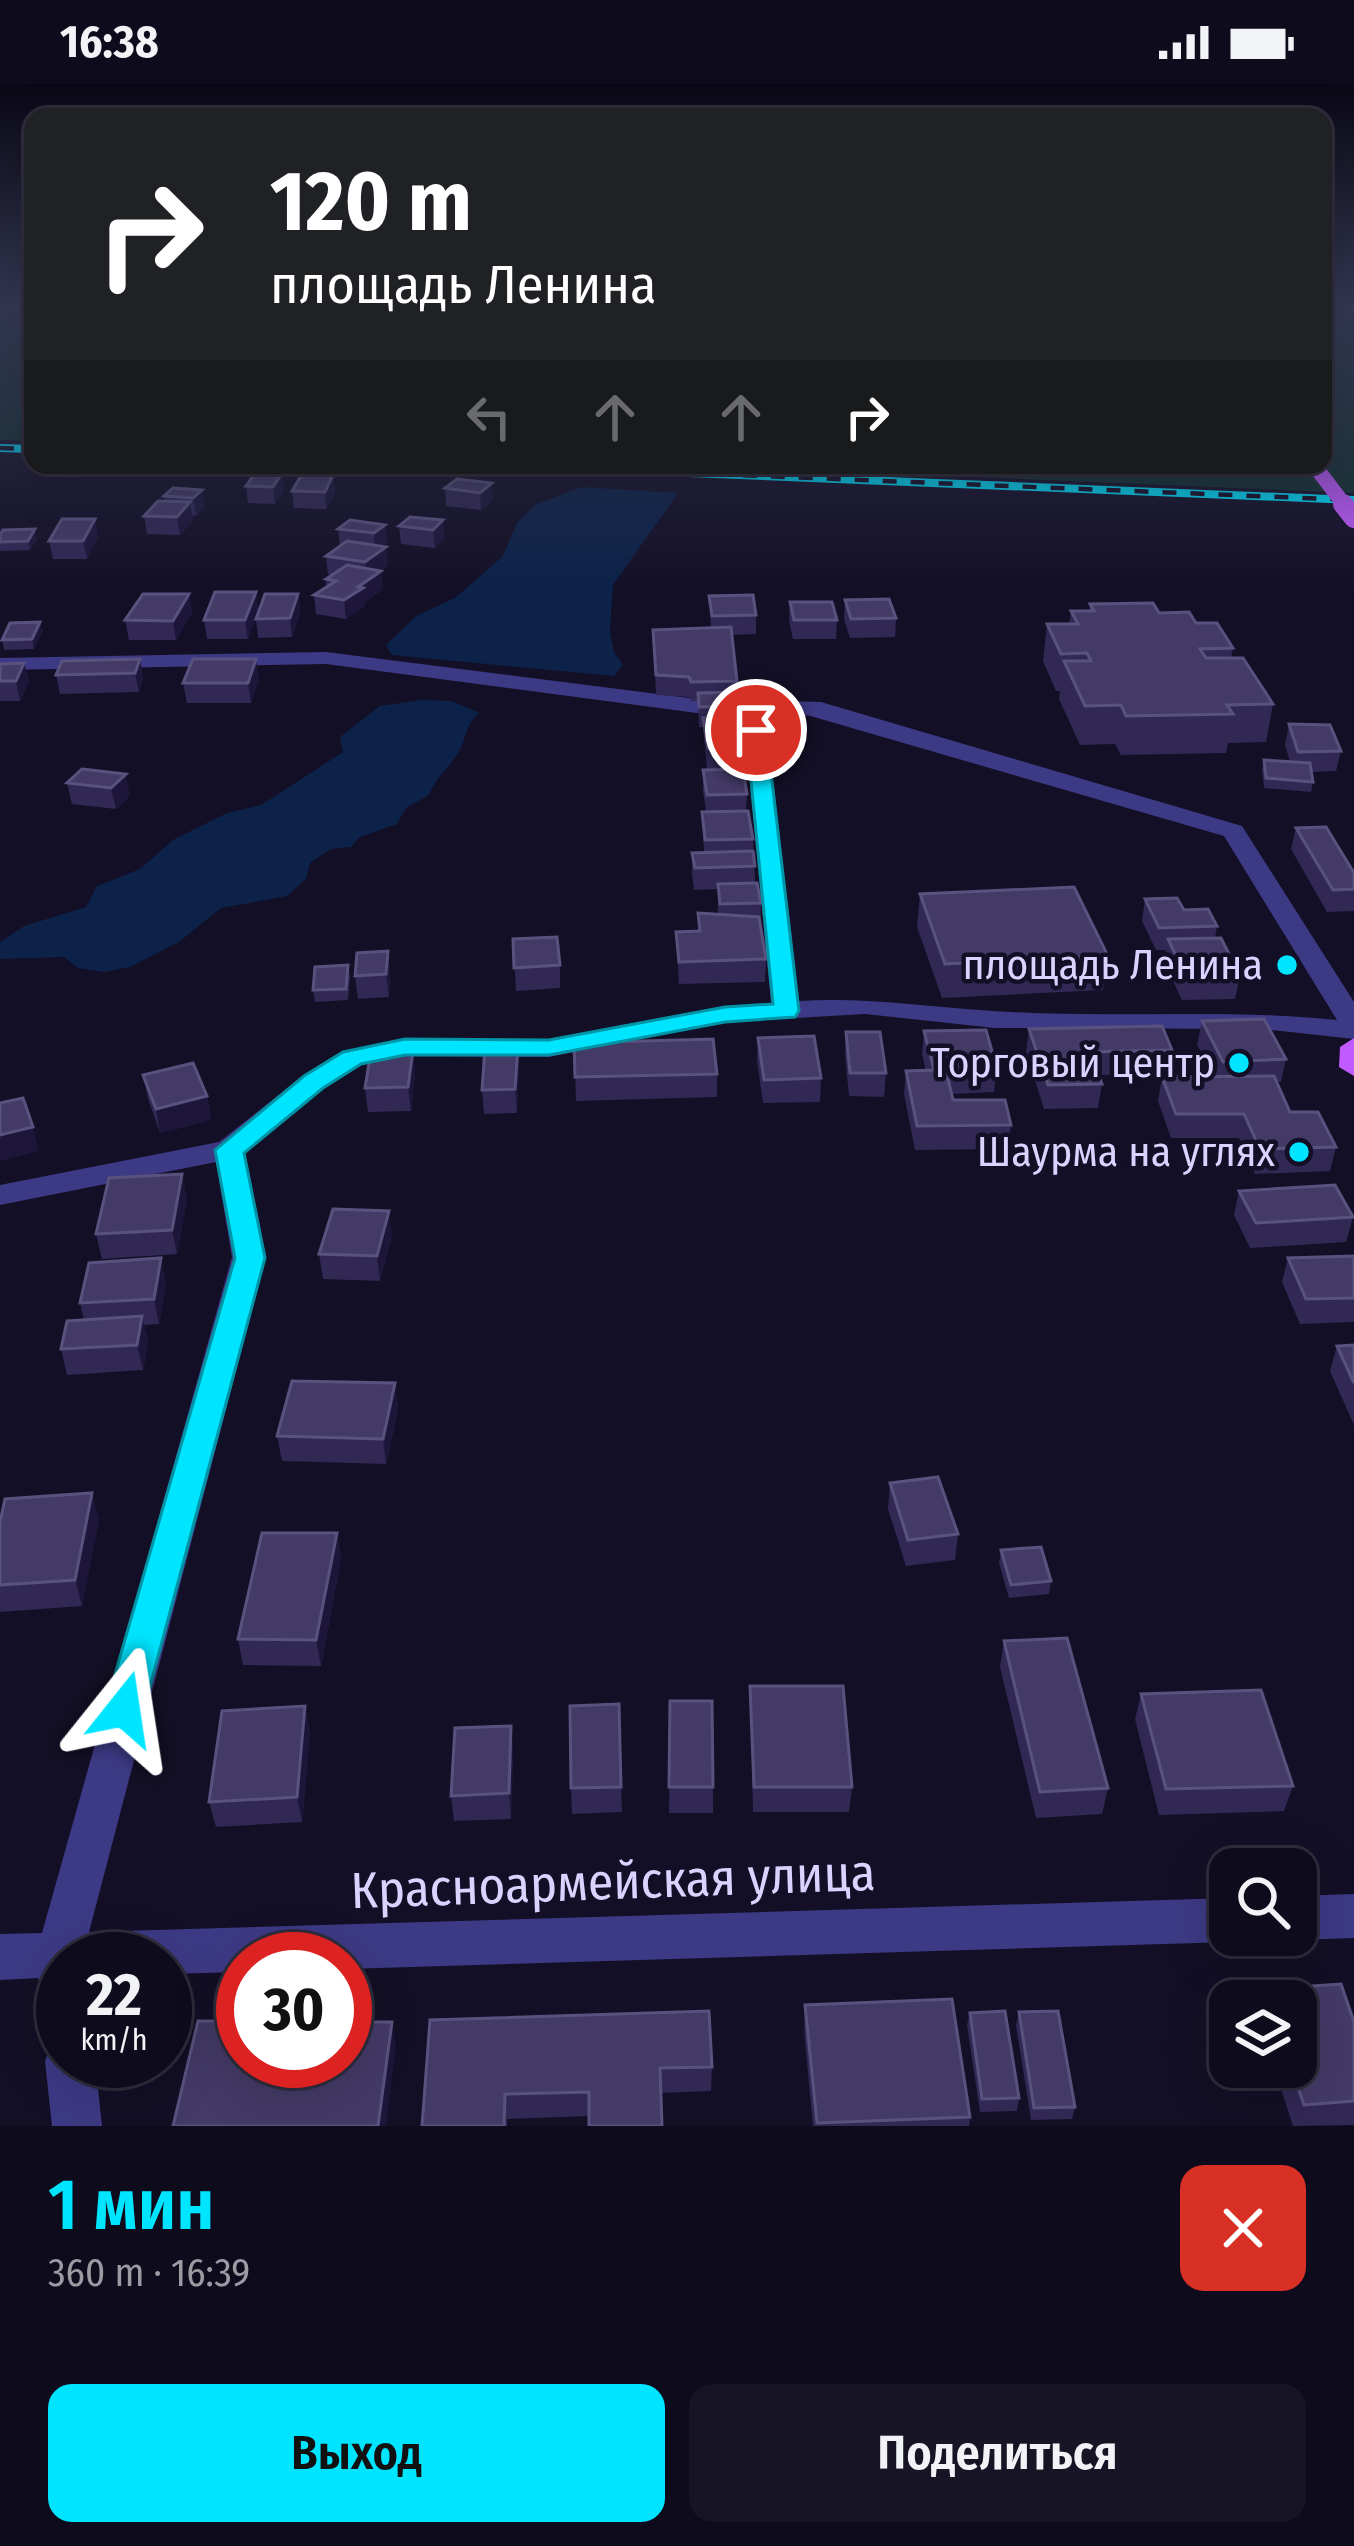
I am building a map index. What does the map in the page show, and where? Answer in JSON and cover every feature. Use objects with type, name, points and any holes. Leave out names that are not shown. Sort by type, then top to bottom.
[{"type":"main road","points":[[1321,474],[1354,518]]},
{"type":"main road","points":[[1354,1047],[1354,1067]]},
{"type":"street","points":[[0,664],[326,658],[697,706],[821,709],[1233,831],[1354,1027]]},
{"type":"street","points":[[786,1011],[756,730],[789,725],[801,709]]},
{"type":"street","points":[[0,1195],[229,1150],[314,1082],[353,1058],[405,1047],[549,1048],[725,1014],[866,1006],[995,1020],[1264,1021],[1354,1027]]},
{"type":"street","points":[[72,1932],[250,1258],[229,1150]]},
{"type":"street","points":[[1317,1917],[1354,1916]]},
{"type":"street","name":"Красноармейская улица","points":[[192,1966],[1209,1921]]},
{"type":"street","name":"Красноармейская улица","points":[[0,1958],[36,1966]]},
{"type":"street","points":[[73,2088],[77,2126]]},
{"type":"green space","points":[[0,400],[24,400],[24,441],[0,440]]},
{"type":"green space","points":[[1332,400],[1354,400],[1354,493],[906,474],[1332,474]]},
{"type":"water","points":[[582,487],[678,493],[613,585],[610,631],[614,652],[623,665],[614,676],[392,655],[386,645],[416,616],[455,598],[503,556],[517,523],[536,504]]},
{"type":"water","points":[[452,701],[479,713],[456,756],[429,795],[406,808],[397,824],[360,837],[351,847],[331,849],[310,863],[306,879],[287,896],[221,908],[179,942],[130,967],[104,972],[78,968],[64,957],[0,959],[0,942],[24,926],[86,907],[97,886],[140,869],[173,840],[227,813],[261,805],[343,752],[340,737],[380,706]]},
{"type":"building","points":[[255,474],[281,474],[273,487],[246,486]]},
{"type":"building","points":[[302,474],[333,475],[325,492],[292,491]]},
{"type":"building","points":[[457,479],[492,483],[480,493],[445,488]]},
{"type":"building","points":[[173,488],[202,490],[193,498],[164,496]]},
{"type":"building","points":[[158,501],[190,502],[177,517],[144,516]]},
{"type":"building","points":[[410,517],[443,520],[433,530],[399,526]]},
{"type":"building","points":[[62,519],[95,519],[83,541],[49,541]]},
{"type":"building","points":[[350,520],[385,525],[374,533],[338,529]]},
{"type":"building","points":[[35,529],[28,541],[0,542],[3,530]]},
{"type":"building","points":[[347,541],[386,547],[365,562],[326,556]]},
{"type":"building","points":[[347,565],[381,571],[344,600],[314,595],[336,581],[326,579]]},
{"type":"building","points":[[215,592],[256,592],[245,620],[204,620]]},
{"type":"building","points":[[143,594],[189,594],[173,621],[125,620]]},
{"type":"building","points":[[265,594],[298,594],[290,618],[256,619]]},
{"type":"building","points":[[753,595],[756,615],[712,616],[709,596]]},
{"type":"building","points":[[889,599],[896,618],[851,619],[845,600]]},
{"type":"building","points":[[790,602],[832,602],[837,620],[794,620]]},
{"type":"building","points":[[1153,603],[1159,613],[1189,612],[1196,623],[1217,623],[1233,648],[1200,649],[1206,658],[1243,658],[1273,704],[1227,705],[1233,714],[1126,716],[1121,705],[1085,706],[1064,661],[1091,661],[1087,653],[1061,654],[1047,624],[1078,624],[1071,611],[1094,611],[1090,604]]},
{"type":"building","points":[[40,622],[32,639],[2,640],[10,623]]},
{"type":"building","points":[[731,627],[737,681],[691,682],[689,677],[656,675],[653,630]]},
{"type":"building","points":[[140,659],[135,673],[56,675],[62,661]]},
{"type":"building","points":[[193,659],[256,659],[248,683],[183,683]]},
{"type":"building","points":[[24,663],[16,681],[0,681],[0,664]]},
{"type":"building","points":[[742,692],[744,706],[699,707],[698,693]]},
{"type":"building","points":[[739,717],[744,748],[708,748],[703,718]]},
{"type":"building","points":[[1289,724],[1330,725],[1341,751],[1298,752]]},
{"type":"building","points":[[1264,760],[1310,763],[1313,782],[1266,778]]},
{"type":"building","points":[[82,769],[126,774],[111,788],[67,783]]},
{"type":"building","points":[[743,769],[747,794],[707,795],[703,770]]},
{"type":"building","points":[[748,811],[753,839],[705,840],[702,812]]},
{"type":"building","points":[[1326,827],[1354,873],[1354,889],[1333,890],[1296,828]]},
{"type":"building","points":[[753,851],[755,866],[695,868],[692,853]]},
{"type":"building","points":[[757,883],[761,903],[720,904],[718,884]]},
{"type":"building","points":[[1074,887],[1108,956],[945,964],[920,894]]},
{"type":"building","points":[[1177,898],[1184,910],[1208,909],[1217,926],[1159,928],[1145,899]]},
{"type":"building","points":[[698,913],[759,917],[766,959],[679,962],[676,932],[700,931]]},
{"type":"building","points":[[557,937],[560,965],[514,968],[513,939]]},
{"type":"building","points":[[1221,938],[1240,976],[1186,977],[1168,939]]},
{"type":"building","points":[[388,951],[386,974],[355,976],[357,953]]},
{"type":"building","points":[[348,965],[346,989],[313,990],[315,967]]},
{"type":"building","points":[[1264,1019],[1286,1059],[1223,1062],[1202,1021]]},
{"type":"building","points":[[1162,1026],[1172,1050],[1090,1052],[1102,1084],[1048,1085],[1029,1029]]},
{"type":"building","points":[[986,1030],[997,1069],[946,1070],[953,1100],[1005,1100],[1011,1125],[917,1126],[906,1071],[934,1070],[924,1031]]},
{"type":"building","points":[[846,1032],[880,1032],[886,1073],[850,1073]]},
{"type":"building","points":[[814,1036],[821,1078],[764,1080],[758,1038]]},
{"type":"building","points":[[713,1039],[717,1074],[575,1077],[574,1043]]},
{"type":"building","points":[[518,1047],[515,1089],[482,1090],[485,1048]]},
{"type":"building","points":[[413,1050],[408,1087],[365,1088],[371,1051]]},
{"type":"building","points":[[193,1063],[207,1096],[156,1109],[143,1075]]},
{"type":"building","points":[[1274,1076],[1290,1112],[1318,1112],[1336,1147],[1260,1149],[1244,1114],[1176,1114],[1162,1077]]},
{"type":"building","points":[[23,1098],[33,1127],[0,1135],[0,1103]]},
{"type":"building","points":[[182,1174],[172,1230],[96,1234],[109,1178]]},
{"type":"building","points":[[1335,1185],[1353,1217],[1256,1223],[1239,1191]]},
{"type":"building","points":[[333,1209],[389,1211],[377,1256],[319,1254]]},
{"type":"building","points":[[1354,1256],[1354,1298],[1306,1299],[1288,1258]]},
{"type":"building","points":[[161,1258],[154,1299],[80,1303],[89,1263]]},
{"type":"building","points":[[142,1316],[137,1345],[61,1349],[67,1321]]},
{"type":"building","points":[[1354,1345],[1354,1383],[1337,1346]]},
{"type":"building","points":[[292,1381],[395,1383],[383,1439],[277,1436]]},
{"type":"building","points":[[938,1477],[958,1534],[908,1540],[890,1483]]},
{"type":"building","points":[[92,1493],[75,1580],[0,1585],[0,1522],[5,1499]]},
{"type":"building","points":[[262,1533],[337,1533],[316,1640],[238,1639]]},
{"type":"building","points":[[1041,1547],[1051,1581],[1011,1585],[1001,1550]]},
{"type":"building","points":[[1067,1638],[1108,1788],[1040,1792],[1004,1641]]},
{"type":"building","points":[[750,1686],[843,1686],[852,1787],[754,1787]]},
{"type":"building","points":[[1261,1690],[1293,1786],[1166,1789],[1141,1694]]},
{"type":"building","points":[[670,1701],[712,1701],[713,1787],[669,1787]]},
{"type":"building","points":[[619,1704],[621,1787],[571,1788],[570,1706]]},
{"type":"building","points":[[305,1706],[297,1797],[209,1802],[222,1711]]},
{"type":"building","points":[[511,1726],[509,1793],[451,1796],[455,1728]]},
{"type":"building","points":[[1341,1984],[1354,2022],[1354,2101],[1304,2105],[1298,2088],[1317,2088],[1317,1986]]},
{"type":"building","points":[[952,1999],[970,2117],[817,2123],[805,2005]]},
{"type":"building","points":[[709,2011],[712,2067],[660,2068],[662,2126],[589,2126],[589,2092],[505,2094],[504,2126],[422,2126],[430,2020]]},
{"type":"building","points":[[1005,2011],[1019,2098],[982,2099],[970,2013]]},
{"type":"building","points":[[1058,2011],[1075,2107],[1034,2108],[1019,2012]]},
{"type":"building","points":[[198,2021],[216,2021],[216,2088],[372,2088],[372,2022],[392,2022],[378,2126],[173,2126],[182,2088],[192,2088],[192,2046]]},
{"type":"railway","points":[[0,448],[24,449]]},
{"type":"railway","points":[[713,474],[1354,500]]},
{"type":"place","name":"площадь Ленина","points":[[1287,965]]},
{"type":"place","name":"Торговый центр","points":[[1239,1063]]},
{"type":"place","name":"Шаурма на углях","points":[[1299,1152]]},
{"type":"route","points":[[124,1709],[250,1258],[229,1150],[314,1082],[353,1058],[405,1047],[461,1051],[549,1048],[725,1014],[786,1011],[756,730]]}]
